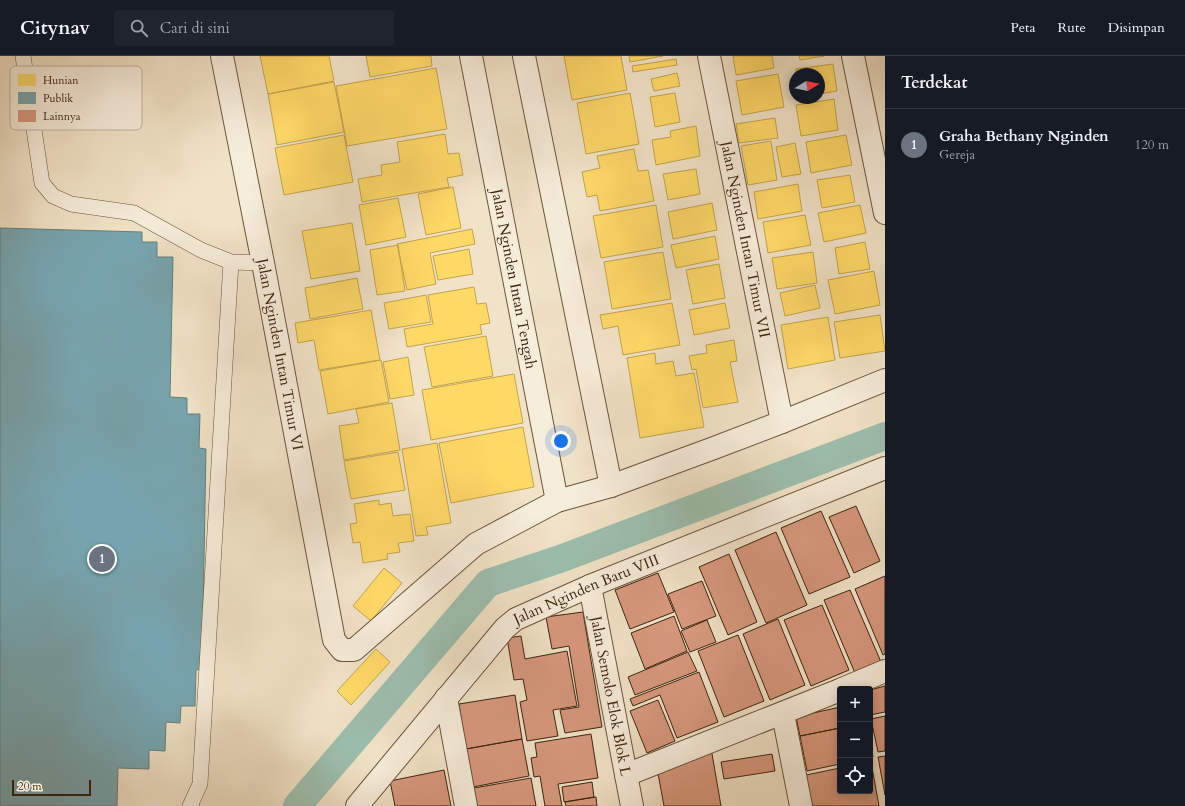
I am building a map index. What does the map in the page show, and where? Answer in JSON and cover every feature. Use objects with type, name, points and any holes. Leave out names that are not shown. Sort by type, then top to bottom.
[{"type":"street","name":"Jalan Nginden Intan Timur VI","points":[[222,56],[263,263],[334,640],[342,650],[354,650],[476,544],[557,501]]},
{"type":"street","name":"Jalan Nginden Intan Tengah","points":[[471,56],[557,501]]},
{"type":"street","points":[[524,56],[611,486]]},
{"type":"street","name":"Jalan Nginden Intan Timur VII","points":[[709,56],[782,422]]},
{"type":"street","points":[[853,56],[885,212]]},
{"type":"street","points":[[557,501],[611,486],[782,422],[885,380]]},
{"type":"street","name":"Jalan Nginden Baru VIII","points":[[357,806],[505,628],[516,619],[590,586],[885,468]]},
{"type":"street","name":"Jalan Semolo Elok Blok L","points":[[590,586],[632,806]]},
{"type":"street","points":[[848,686],[885,671]]},
{"type":"street","points":[[626,775],[783,714],[837,691]]},
{"type":"street","points":[[446,698],[466,806]]},
{"type":"street","points":[[783,714],[801,806]]},
{"type":"lane","points":[[23,56],[25,66]]},
{"type":"lane","points":[[34,130],[42,182],[53,196],[71,204],[134,213],[201,250],[231,262],[263,263]]},
{"type":"lane","points":[[190,806],[200,784],[231,262]]},
{"type":"building: Hunian","points":[[260,56],[329,56],[334,81],[268,94]]},
{"type":"building: Hunian","points":[[366,56],[431,56],[432,66],[370,77]]},
{"type":"building: Hunian","points":[[564,56],[621,56],[627,90],[572,100]]},
{"type":"building: Hunian","points":[[629,56],[663,56],[630,62]]},
{"type":"building: Hunian","points":[[733,56],[772,56],[774,68],[736,75]]},
{"type":"building: Hunian","points":[[799,56],[824,56],[800,60]]},
{"type":"building: Hunian","points":[[676,59],[677,65],[633,72],[632,66]]},
{"type":"building: Hunian","points":[[833,64],[837,91],[825,93],[825,68],[803,68]]},
{"type":"building: Hunian","points":[[436,68],[447,129],[347,146],[336,86]]},
{"type":"building: Hunian","points":[[677,73],[680,86],[654,91],[651,79]]},
{"type":"building: Hunian","points":[[778,74],[784,107],[742,115],[736,81]]},
{"type":"building: Hunian","points":[[334,82],[344,132],[277,145],[268,94]]},
{"type":"building: Hunian","points":[[630,93],[639,144],[586,154],[577,103]]},
{"type":"building: Hunian","points":[[675,93],[680,122],[655,127],[650,97]]},
{"type":"building: Hunian","points":[[834,99],[838,130],[801,136],[796,105],[825,104],[825,100]]},
{"type":"building: Hunian","points":[[775,118],[778,138],[739,143],[736,124]]},
{"type":"building: Hunian","points":[[696,126],[700,156],[656,165],[652,140],[671,137],[670,131]]},
{"type":"building: Hunian","points":[[445,134],[448,154],[459,153],[463,175],[447,178],[449,187],[362,202],[358,179],[382,175],[381,165],[400,162],[397,142]]},
{"type":"building: Hunian","points":[[344,135],[353,182],[284,195],[275,148]]},
{"type":"building: Hunian","points":[[846,135],[852,165],[811,173],[806,142]]},
{"type":"building: Hunian","points":[[771,141],[777,180],[748,185],[741,146]]},
{"type":"building: Hunian","points":[[795,143],[801,174],[782,177],[776,147]]},
{"type":"building: Hunian","points":[[634,149],[638,171],[648,170],[654,201],[600,211],[597,195],[587,197],[582,172],[600,168],[597,156]]},
{"type":"building: Hunian","points":[[696,169],[700,194],[668,200],[663,174]]},
{"type":"building: Hunian","points":[[850,175],[855,202],[822,208],[817,180]]},
{"type":"building: Hunian","points":[[798,184],[802,211],[758,219],[754,192]]},
{"type":"building: Hunian","points":[[453,187],[461,228],[426,235],[418,194]]},
{"type":"building: Hunian","points":[[398,198],[406,237],[366,245],[359,205]]},
{"type":"building: Hunian","points":[[712,203],[717,230],[673,239],[668,212]]},
{"type":"building: Hunian","points":[[656,205],[663,247],[601,258],[593,216]]},
{"type":"building: Hunian","points":[[860,205],[866,233],[824,242],[818,213]]},
{"type":"building: Hunian","points":[[805,215],[811,245],[768,253],[763,222]]},
{"type":"building: Hunian","points":[[352,223],[360,271],[311,279],[302,231]]},
{"type":"building: Hunian","points":[[472,229],[475,244],[430,253],[436,284],[407,290],[397,244]]},
{"type":"building: Hunian","points":[[715,236],[719,259],[676,268],[671,245]]},
{"type":"building: Hunian","points":[[865,242],[870,269],[839,274],[835,248]]},
{"type":"building: Hunian","points":[[398,245],[405,291],[377,295],[370,250]]},
{"type":"building: Hunian","points":[[469,249],[473,274],[438,280],[433,256]]},
{"type":"building: Hunian","points":[[663,252],[671,299],[612,309],[604,262]]},
{"type":"building: Hunian","points":[[813,252],[817,283],[777,289],[772,258]]},
{"type":"building: Hunian","points":[[719,264],[725,298],[693,304],[686,270]]},
{"type":"building: Hunian","points":[[874,271],[880,305],[835,314],[828,280]]},
{"type":"building: Hunian","points":[[357,278],[363,309],[310,319],[305,288]]},
{"type":"building: Hunian","points":[[815,285],[820,308],[785,316],[780,293]]},
{"type":"building: Hunian","points":[[474,287],[477,304],[486,303],[490,323],[480,325],[482,334],[407,347],[404,329],[433,324],[428,295]]},
{"type":"building: Hunian","points":[[426,295],[431,322],[389,329],[384,303]]},
{"type":"building: Hunian","points":[[672,303],[680,345],[623,355],[618,326],[603,329],[600,315]]},
{"type":"building: Hunian","points":[[725,303],[730,328],[694,335],[689,310]]},
{"type":"building: Hunian","points":[[371,310],[380,360],[319,370],[314,340],[298,343],[295,323]]},
{"type":"building: Hunian","points":[[880,315],[885,351],[840,358],[834,322]]},
{"type":"building: Hunian","points":[[828,317],[835,360],[788,369],[781,325]]},
{"type":"building: Hunian","points":[[486,336],[493,376],[432,387],[424,347]]},
{"type":"building: Hunian","points":[[734,340],[737,361],[730,362],[738,402],[703,408],[696,369],[692,370],[689,356],[707,353],[706,345]]},
{"type":"building: Hunian","points":[[655,353],[656,364],[673,361],[676,376],[694,373],[704,427],[640,438],[627,358]]},
{"type":"building: Hunian","points":[[408,357],[414,395],[390,399],[383,362]]},
{"type":"building: Hunian","points":[[381,360],[389,402],[328,414],[320,371]]},
{"type":"building: Hunian","points":[[514,374],[523,423],[431,440],[422,390]]},
{"type":"building: Hunian","points":[[392,403],[400,450],[344,460],[339,426],[359,423],[356,409]]},
{"type":"building: Hunian","points":[[523,427],[534,487],[451,503],[439,443]]},
{"type":"building: Hunian","points":[[437,443],[451,523],[426,527],[428,535],[416,536],[402,449]]},
{"type":"building: Hunian","points":[[398,452],[405,490],[351,499],[344,461]]},
{"type":"building: Hunian","points":[[379,500],[379,505],[391,503],[393,516],[410,514],[414,541],[398,543],[400,552],[387,554],[388,559],[363,563],[360,542],[353,543],[350,524],[357,523],[354,504]]},
{"type":"building: Hunian","points":[[384,568],[402,583],[371,621],[353,606]]},
{"type":"building: Hunian","points":[[376,649],[390,662],[351,705],[337,691]]},
{"type":"building: Publik","points":[[0,228],[142,232],[142,242],[157,242],[157,257],[173,257],[170,397],[187,398],[187,414],[200,414],[199,448],[206,449],[202,669],[196,670],[195,706],[181,706],[180,723],[166,722],[165,751],[149,750],[149,769],[118,768],[117,806],[0,806]]},
{"type":"building: Lainnya","points":[[856,506],[880,561],[854,573],[829,517]]},
{"type":"building: Lainnya","points":[[821,511],[850,577],[809,594],[781,528]]},
{"type":"building: Lainnya","points":[[776,532],[807,605],[766,623],[735,550]]},
{"type":"building: Lainnya","points":[[729,554],[757,622],[728,635],[699,567]]},
{"type":"building: Lainnya","points":[[658,573],[674,612],[630,629],[615,590]]},
{"type":"building: Lainnya","points":[[885,576],[885,654],[883,655],[855,589]]},
{"type":"building: Lainnya","points":[[702,581],[716,616],[682,629],[668,594]]},
{"type":"building: Lainnya","points":[[850,590],[881,662],[855,673],[824,600]]},
{"type":"building: Lainnya","points":[[822,605],[849,670],[811,686],[784,620]]},
{"type":"building: Lainnya","points":[[583,612],[602,727],[565,733],[560,710],[579,707],[569,646],[552,649],[546,617]]},
{"type":"building: Lainnya","points":[[674,616],[687,651],[645,669],[631,633]]},
{"type":"building: Lainnya","points":[[778,619],[805,685],[770,700],[743,634]]},
{"type":"building: Lainnya","points":[[707,620],[716,642],[690,652],[681,631]]},
{"type":"building: Lainnya","points":[[738,635],[764,701],[724,717],[698,651]]},
{"type":"building: Lainnya","points":[[521,636],[525,659],[567,651],[577,706],[553,710],[558,736],[527,741],[520,702],[527,700],[523,679],[514,680],[507,638]]},
{"type":"building: Lainnya","points":[[688,652],[697,671],[635,695],[628,677]]},
{"type":"building: Lainnya","points":[[699,672],[718,722],[677,738],[660,695],[633,706],[630,699]]},
{"type":"building: Lainnya","points":[[885,686],[885,712],[873,714],[873,689]]},
{"type":"building: Lainnya","points":[[515,695],[522,739],[466,749],[459,704]]},
{"type":"building: Lainnya","points":[[658,700],[675,741],[647,753],[630,711]]},
{"type":"building: Lainnya","points":[[837,708],[837,729],[800,736],[796,717]]},
{"type":"building: Lainnya","points":[[885,716],[885,751],[878,752],[873,728],[873,719]]},
{"type":"building: Lainnya","points":[[837,729],[837,765],[807,771],[800,736]]},
{"type":"building: Lainnya","points":[[591,734],[598,778],[558,784],[562,806],[545,806],[540,776],[534,777],[531,758],[537,757],[535,743]]},
{"type":"building: Lainnya","points":[[522,739],[529,776],[473,787],[466,749]]},
{"type":"building: Lainnya","points":[[711,748],[721,806],[664,806],[657,768]]},
{"type":"building: Lainnya","points":[[772,754],[775,771],[724,779],[721,762]]},
{"type":"building: Lainnya","points":[[885,756],[885,795],[878,757]]},
{"type":"building: Lainnya","points":[[837,769],[837,794],[873,794],[873,773],[879,806],[812,806],[806,775]]},
{"type":"building: Lainnya","points":[[444,770],[451,806],[395,806],[390,781]]},
{"type":"building: Lainnya","points":[[531,778],[536,806],[477,806],[474,788]]},
{"type":"building: Lainnya","points":[[592,782],[594,797],[564,802],[562,787]]},
{"type":"building: Lainnya","points":[[596,797],[597,806],[566,806],[565,802]]},
{"type":"waterway","points":[[297,806],[488,583],[560,559],[885,436]]},
{"type":"place","name":"Graha Bethany Nginden","points":[[102,559]]}]
